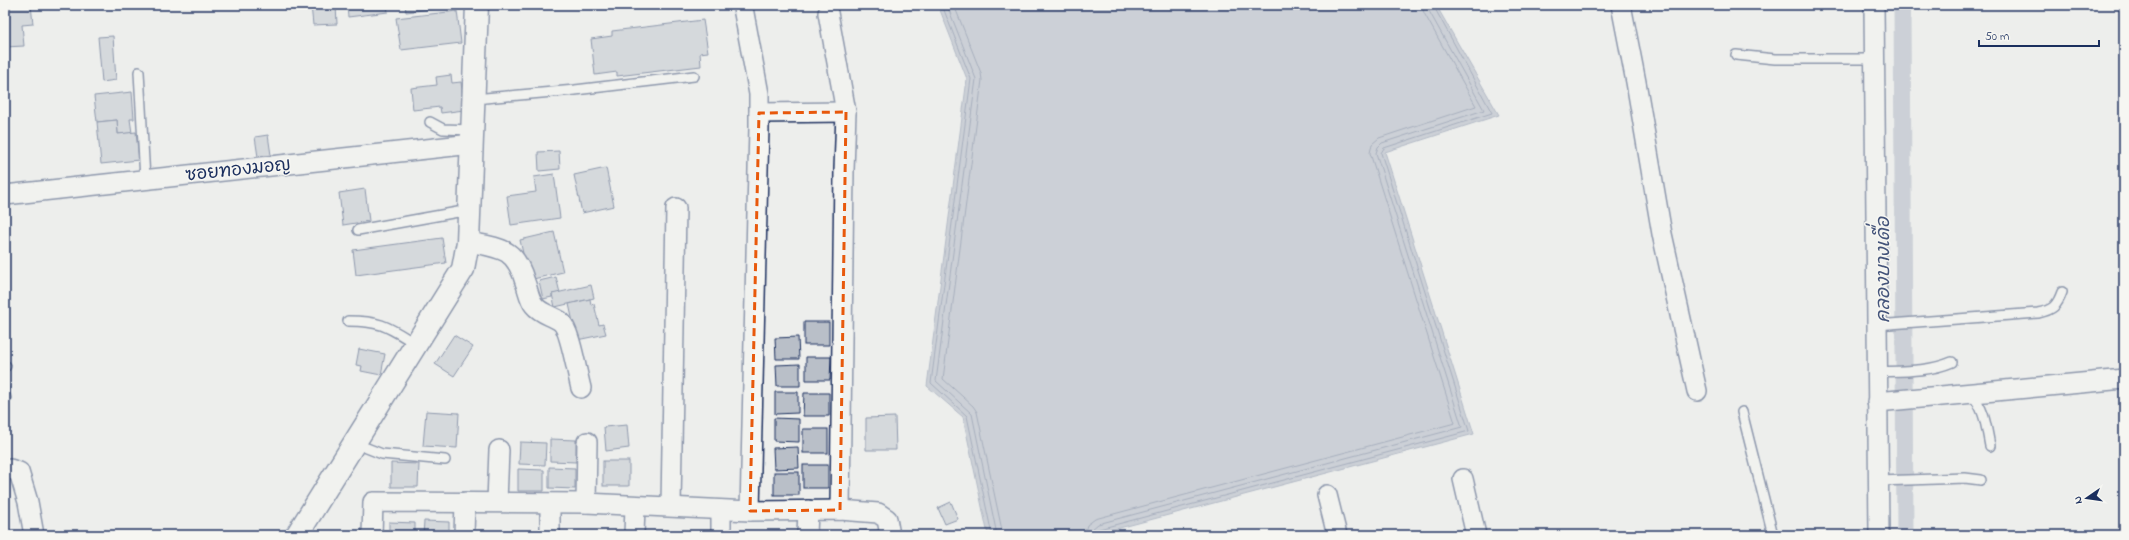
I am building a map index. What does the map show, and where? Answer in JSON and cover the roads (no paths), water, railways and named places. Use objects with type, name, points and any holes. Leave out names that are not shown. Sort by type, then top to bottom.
[{"type":"street","points":[[297,535],[463,269],[468,242],[477,5]]},
{"type":"street","points":[[1620,5],[1636,82],[1662,234],[1697,391]]},
{"type":"street","points":[[1874,5],[1876,325],[1885,371],[1877,402],[1885,481],[1879,535]]},
{"type":"street","points":[[743,8],[759,94],[750,512]]},
{"type":"street","points":[[828,13],[846,112],[840,510]]},
{"type":"street","points":[[759,113],[846,112]]},
{"type":"street","name":"ซอยทองมอญ","points":[[5,195],[145,179],[472,137]]},
{"type":"street","points":[[671,506],[676,208]]},
{"type":"street","points":[[468,242],[494,246],[511,253],[519,263],[534,305],[546,315],[561,321],[566,330],[581,388]]},
{"type":"street","points":[[1877,402],[2124,379]]},
{"type":"street","points":[[586,503],[587,442]]},
{"type":"street","points":[[497,502],[499,450]]},
{"type":"street","points":[[5,470],[10,469],[19,472],[28,502],[34,535]]},
{"type":"street","points":[[1463,479],[1476,535]]},
{"type":"street","points":[[1327,495],[1336,535]]},
{"type":"street","points":[[372,535],[373,502],[497,502],[671,506],[750,512],[840,510],[878,512],[887,519],[890,535]]},
{"type":"street","points":[[464,535],[465,502]]},
{"type":"street","points":[[550,504],[550,535]]},
{"type":"street","points":[[634,535],[635,506]]},
{"type":"street","points":[[721,510],[721,535]]},
{"type":"street","points":[[807,535],[808,510]]},
{"type":"lane","points":[[1736,55],[1775,59],[1874,59]]},
{"type":"lane","points":[[139,72],[145,179]]},
{"type":"lane","points":[[474,99],[574,90],[694,76]]},
{"type":"lane","points":[[430,122],[443,129],[472,137]]},
{"type":"lane","points":[[358,230],[469,210]]},
{"type":"lane","points":[[1876,325],[2038,313],[2051,310],[2058,304],[2062,292]]},
{"type":"lane","points":[[348,321],[369,321],[385,325],[416,344]]},
{"type":"lane","points":[[1885,371],[1942,367],[1952,362]]},
{"type":"lane","points":[[1971,394],[1980,403],[1990,446]]},
{"type":"lane","points":[[1742,412],[1773,535]]},
{"type":"lane","points":[[354,443],[382,454],[445,460]]},
{"type":"lane","points":[[1885,481],[1965,478],[1981,480]]},
{"type":"water","points":[[938,5],[1436,5],[1499,115],[1385,152],[1474,434],[1093,535],[988,535],[963,417],[927,386],[967,79]]},
{"type":"waterway","name":"คลองบางเดื่อ","points":[[1902,5],[1905,535]]}]
